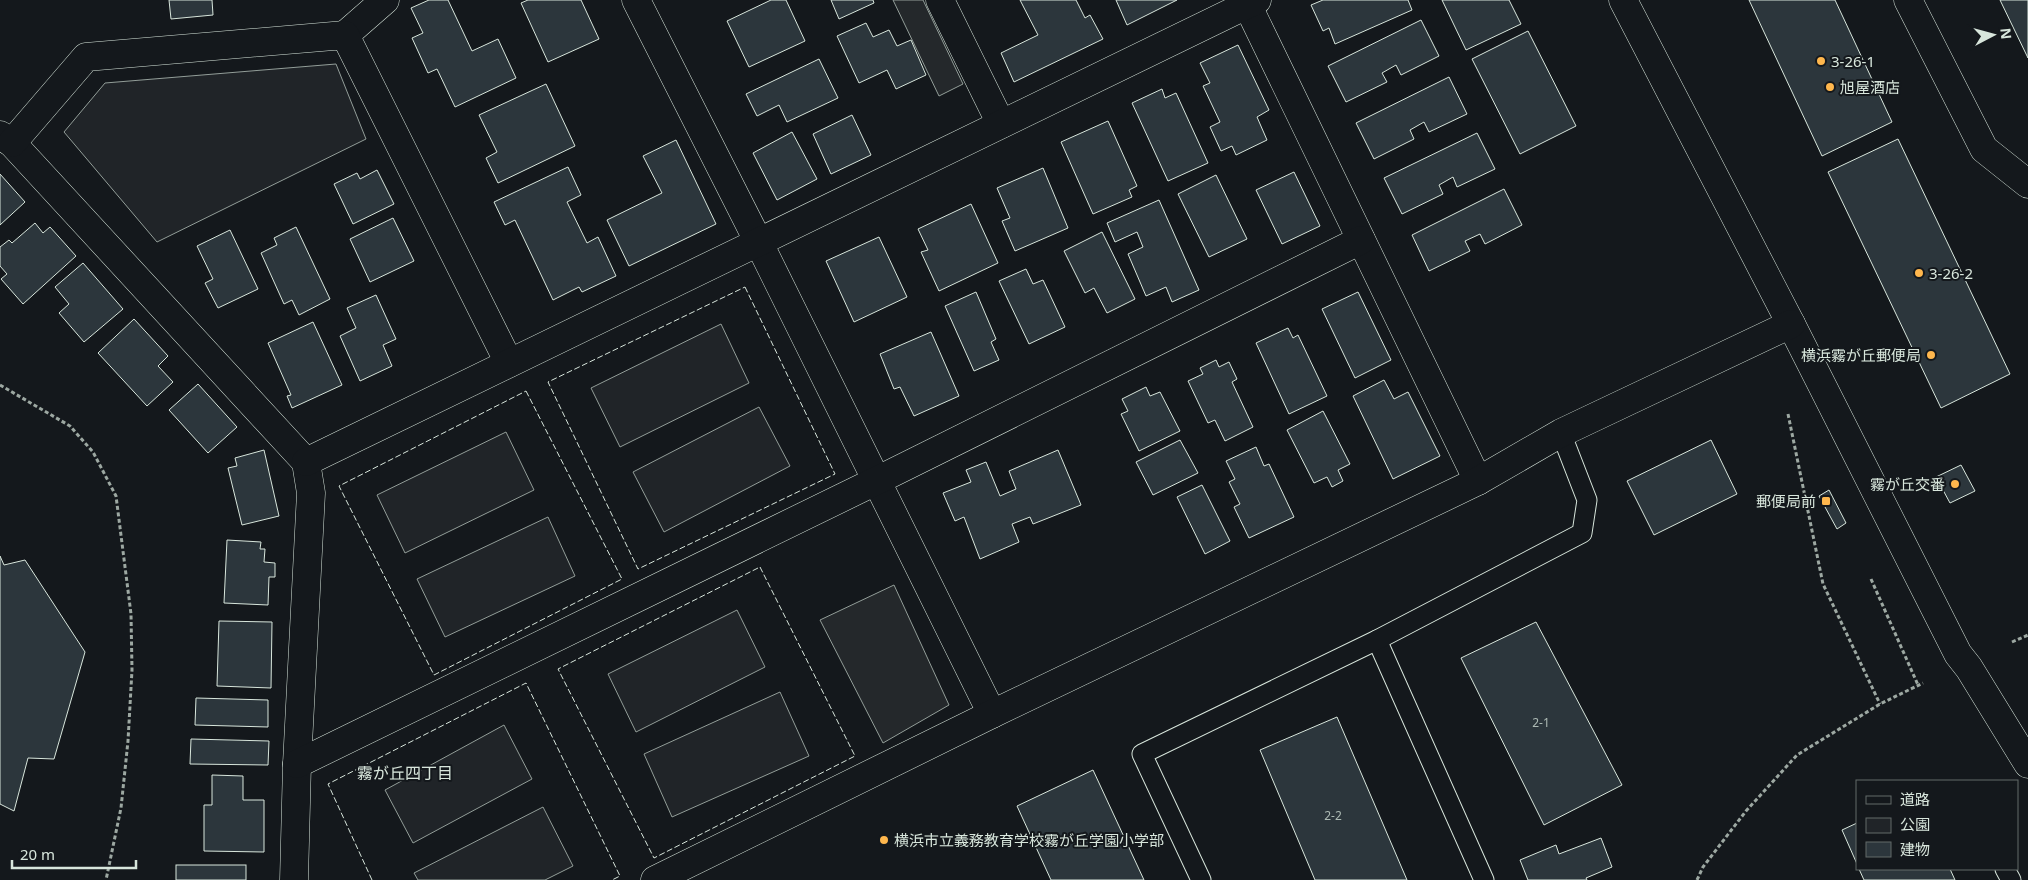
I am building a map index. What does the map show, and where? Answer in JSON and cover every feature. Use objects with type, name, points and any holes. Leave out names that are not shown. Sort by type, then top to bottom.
[{"type":"street","points":[[294,880],[297,764],[311,493],[306,462],[6,139],[86,57],[345,34],[385,0]]},
{"type":"street","points":[[636,0],[759,243],[992,714]]},
{"type":"street","points":[[940,0],[1001,124]]},
{"type":"street","points":[[1623,0],[1791,324],[1958,654],[1969,668],[2028,764]]},
{"type":"street","points":[[1908,0],[1984,149],[2028,184]]},
{"type":"street","points":[[306,462],[759,243],[1250,2],[1361,240],[1478,481]]},
{"type":"street","points":[[345,34],[509,363]]},
{"type":"street","points":[[297,764],[876,481],[1361,240]]},
{"type":"street","points":[[655,880],[992,714],[1478,481],[1561,433],[1791,324]]},
{"type":"lane","points":[[1201,880],[1142,754],[1377,640],[1582,533],[1587,500],[1561,433]]},
{"type":"lane","points":[[1377,640],[1484,880]]},
{"type":"path","points":[[0,385],[70,426],[93,452],[116,496],[131,614],[132,670],[128,741],[121,808],[106,880]]},
{"type":"path","points":[[1788,414],[1823,584],[1880,704]]},
{"type":"path","points":[[1871,579],[1918,685]]},
{"type":"path","points":[[2012,642],[2028,635]]},
{"type":"path","points":[[1697,880],[1703,867],[1746,811],[1796,755],[1880,704],[1923,683]]},
{"type":"green space","points":[[336,64],[366,139],[157,242],[64,132],[105,83]]},
{"type":"green space","points":[[721,324],[749,383],[620,447],[591,388]]},
{"type":"green space","points":[[759,407],[790,466],[664,532],[633,472]]},
{"type":"green space","points":[[506,432],[534,490],[405,553],[377,495]]},
{"type":"green space","points":[[548,517],[575,576],[445,637],[417,579]]},
{"type":"green space","points":[[737,610],[765,667],[636,732],[608,674]]},
{"type":"green space","points":[[780,692],[809,756],[672,817],[644,754]]},
{"type":"green space","points":[[504,725],[532,779],[413,843],[385,790]]},
{"type":"green space","points":[[543,807],[573,866],[545,880],[418,880],[414,873]]},
{"type":"shaded area","points":[[893,0],[923,0],[963,84],[939,96]]},
{"type":"shaded area","points":[[894,585],[949,705],[883,743],[820,620]]},
{"type":"building","points":[[169,0],[212,0],[213,15],[171,19]]},
{"type":"building","points":[[429,0],[448,0],[472,51],[498,39],[516,78],[455,107],[437,69],[428,73],[412,38],[423,33],[411,8]]},
{"type":"building","points":[[528,0],[581,0],[599,39],[548,62],[521,3]]},
{"type":"building","points":[[771,0],[786,0],[805,41],[749,67],[727,21]]},
{"type":"building","points":[[831,0],[873,0],[874,3],[839,19]]},
{"type":"building","points":[[1020,0],[1076,0],[1085,18],[1090,15],[1103,39],[1014,82],[1001,53],[1038,35]]},
{"type":"building","points":[[1116,0],[1177,0],[1127,25]]},
{"type":"building","points":[[1323,0],[1408,0],[1412,10],[1335,44],[1329,28],[1323,31],[1311,5]]},
{"type":"building","points":[[1442,0],[1509,0],[1521,24],[1466,50]]},
{"type":"building","name":"3-26-1","points":[[1749,0],[1835,0],[1892,122],[1822,156]]},
{"type":"building","points":[[2000,0],[2028,0],[2028,58]]},
{"type":"building","points":[[1421,20],[1439,56],[1401,75],[1396,65],[1382,73],[1387,82],[1346,102],[1328,66]]},
{"type":"building","points":[[866,23],[873,37],[889,30],[897,46],[911,40],[926,75],[896,89],[887,70],[859,83],[837,36]]},
{"type":"building","points":[[1528,31],[1576,126],[1520,154],[1472,59]]},
{"type":"building","points":[[1238,45],[1269,110],[1257,117],[1267,140],[1236,155],[1232,146],[1221,151],[1210,127],[1220,122],[1203,86],[1210,83],[1200,63]]},
{"type":"building","points":[[819,59],[838,98],[787,122],[779,105],[757,116],[746,94]]},
{"type":"building","points":[[1449,77],[1467,114],[1429,132],[1424,122],[1410,130],[1414,139],[1374,159],[1356,123]]},
{"type":"building","points":[[546,84],[575,146],[498,183],[486,158],[497,152],[479,115]]},
{"type":"building","points":[[1162,89],[1165,98],[1176,93],[1208,163],[1168,181],[1132,103]]},
{"type":"building","points":[[852,115],[871,155],[831,174],[813,134]]},
{"type":"building","points":[[1108,121],[1137,186],[1129,190],[1132,197],[1093,214],[1061,142]]},
{"type":"building","points":[[792,132],[817,179],[777,200],[753,153]]},
{"type":"building","points":[[1477,133],[1495,169],[1457,187],[1453,177],[1439,185],[1443,194],[1402,214],[1384,178]]},
{"type":"building","name":"3-26-2","points":[[1898,139],[2010,374],[1941,408],[1828,172]]},
{"type":"building","points":[[676,140],[716,224],[629,266],[607,220],[662,193],[643,156]]},
{"type":"building","points":[[568,167],[581,195],[567,202],[587,243],[598,237],[616,276],[582,292],[579,287],[553,300],[515,220],[505,225],[494,202]]},
{"type":"building","points":[[1043,168],[1068,228],[1015,251],[1002,221],[1010,218],[997,188]]},
{"type":"building","points":[[377,170],[394,204],[353,224],[334,184],[357,173],[360,179]]},
{"type":"building","points":[[1294,172],[1320,226],[1282,244],[1256,190]]},
{"type":"building","points":[[0,174],[25,202],[0,225]]},
{"type":"building","points":[[1216,175],[1247,239],[1209,257],[1178,194]]},
{"type":"building","points":[[1504,189],[1522,225],[1485,244],[1480,234],[1465,241],[1470,251],[1429,271],[1412,235]]},
{"type":"building","points":[[1159,200],[1199,290],[1172,302],[1166,287],[1146,296],[1128,254],[1143,247],[1137,232],[1115,242],[1107,223]]},
{"type":"building","points":[[971,204],[998,263],[939,291],[921,252],[928,250],[918,229]]},
{"type":"building","points":[[393,218],[414,261],[370,282],[350,239]]},
{"type":"building","points":[[35,223],[43,233],[50,227],[76,256],[23,304],[1,279],[7,274],[0,266],[0,247],[9,240],[12,243]]},
{"type":"building","points":[[296,227],[330,299],[299,315],[292,300],[284,304],[261,253],[277,245],[274,238]]},
{"type":"building","points":[[230,230],[258,289],[218,308],[205,283],[213,279],[197,246]]},
{"type":"building","points":[[1102,232],[1135,299],[1107,313],[1094,288],[1085,293],[1064,251]]},
{"type":"building","points":[[879,237],[907,297],[854,322],[826,261]]},
{"type":"building","points":[[83,263],[123,309],[84,342],[59,313],[69,304],[55,287]]},
{"type":"building","points":[[1026,269],[1033,284],[1043,280],[1065,327],[1029,344],[999,281]]},
{"type":"building","points":[[976,292],[996,339],[991,342],[999,360],[974,371],[945,306]]},
{"type":"building","points":[[1358,292],[1391,360],[1355,378],[1322,309]]},
{"type":"building","points":[[376,295],[396,339],[383,345],[392,366],[360,381],[340,336],[356,328],[347,308]]},
{"type":"building","points":[[134,319],[168,356],[158,366],[173,382],[147,406],[98,353]]},
{"type":"building","points":[[313,322],[342,385],[292,408],[287,396],[291,395],[268,343]]},
{"type":"building","points":[[1288,328],[1293,338],[1298,335],[1327,396],[1289,414],[1256,343]]},
{"type":"building","points":[[931,332],[959,396],[914,416],[900,387],[894,389],[880,354]]},
{"type":"building","points":[[1216,360],[1219,367],[1229,362],[1237,379],[1232,382],[1253,427],[1225,441],[1215,420],[1208,423],[1188,381],[1203,374],[1200,368]]},
{"type":"building","points":[[1384,380],[1394,399],[1408,392],[1440,456],[1393,479],[1353,396]]},
{"type":"building","points":[[198,384],[237,427],[208,453],[169,410]]},
{"type":"building","points":[[1146,387],[1150,396],[1160,392],[1180,431],[1139,451],[1121,414],[1128,411],[1122,399]]},
{"type":"building","points":[[1323,411],[1350,464],[1338,470],[1343,481],[1332,487],[1327,477],[1314,483],[1287,430]]},
{"type":"building","points":[[1180,440],[1198,473],[1153,495],[1136,462]]},
{"type":"building","points":[[1711,440],[1737,494],[1654,535],[1627,481]]},
{"type":"building","points":[[1256,447],[1264,466],[1269,464],[1294,517],[1249,538],[1234,507],[1240,504],[1229,482],[1235,479],[1226,461]]},
{"type":"building","points":[[264,450],[279,516],[242,525],[228,468],[237,466],[235,458]]},
{"type":"building","points":[[1058,450],[1081,505],[1033,524],[1030,517],[1012,524],[1019,542],[980,559],[964,517],[955,521],[943,493],[971,482],[966,470],[986,462],[1000,496],[1016,489],[1009,471]]},
{"type":"building","name":"霧が丘交番","points":[[1961,465],[1975,491],[1950,503],[1936,477]]},
{"type":"building","points":[[1202,485],[1230,541],[1205,554],[1177,497]]},
{"type":"building","points":[[1829,490],[1846,523],[1837,529],[1819,496]]},
{"type":"building","points":[[227,540],[261,542],[260,549],[265,549],[264,562],[275,563],[275,577],[269,577],[268,605],[224,603]]},
{"type":"building","points":[[0,556],[4,565],[25,560],[85,652],[54,759],[28,758],[14,811],[0,804]]},
{"type":"building","points":[[219,621],[272,622],[271,688],[217,686]]},
{"type":"building","points":[[1536,622],[1622,785],[1544,825],[1461,658]]},
{"type":"building","points":[[196,698],[268,700],[268,727],[195,725]]},
{"type":"building","points":[[1337,717],[1407,880],[1315,880],[1260,750]]},
{"type":"building","points":[[191,739],[269,741],[268,765],[190,764]]},
{"type":"building","points":[[1093,770],[1144,880],[1051,880],[1017,806]]},
{"type":"building","points":[[212,775],[243,776],[243,800],[264,800],[264,852],[204,851],[204,805],[212,805]]},
{"type":"building","points":[[1856,823],[1856,862],[1842,830]]},
{"type":"building","points":[[1601,838],[1612,867],[1586,878],[1587,880],[1528,880],[1520,860],[1556,845],[1559,854]]},
{"type":"building","points":[[176,865],[246,865],[246,880],[176,880]]},
{"type":"building","points":[[1859,870],[1950,870],[1955,880],[1864,880]]},
{"type":"fence","points":[[745,287],[835,474],[638,569],[548,382],[745,287]]},
{"type":"fence","points":[[526,391],[622,579],[434,675],[339,486],[526,391]]},
{"type":"fence","points":[[760,567],[855,756],[654,858],[558,669],[760,567]]},
{"type":"fence","points":[[372,880],[328,784],[526,683],[620,876],[612,880]]},
{"type":"place","name":"3-26-1","points":[[1821,61]]},
{"type":"place","name":"旭屋酒店","points":[[1830,87]]},
{"type":"place","name":"3-26-2","points":[[1919,273]]},
{"type":"place","name":"横浜霧が丘郵便局","points":[[1931,355]]},
{"type":"place","name":"霧が丘交番","points":[[1955,484]]},
{"type":"place","name":"郵便局前","points":[[1826,501]]},
{"type":"place","name":"横浜市立義務教育学校霧が丘学園小学部","points":[[884,840]]},
{"type":"district","name":"霧が丘四丁目","points":[[405,773]]}]
